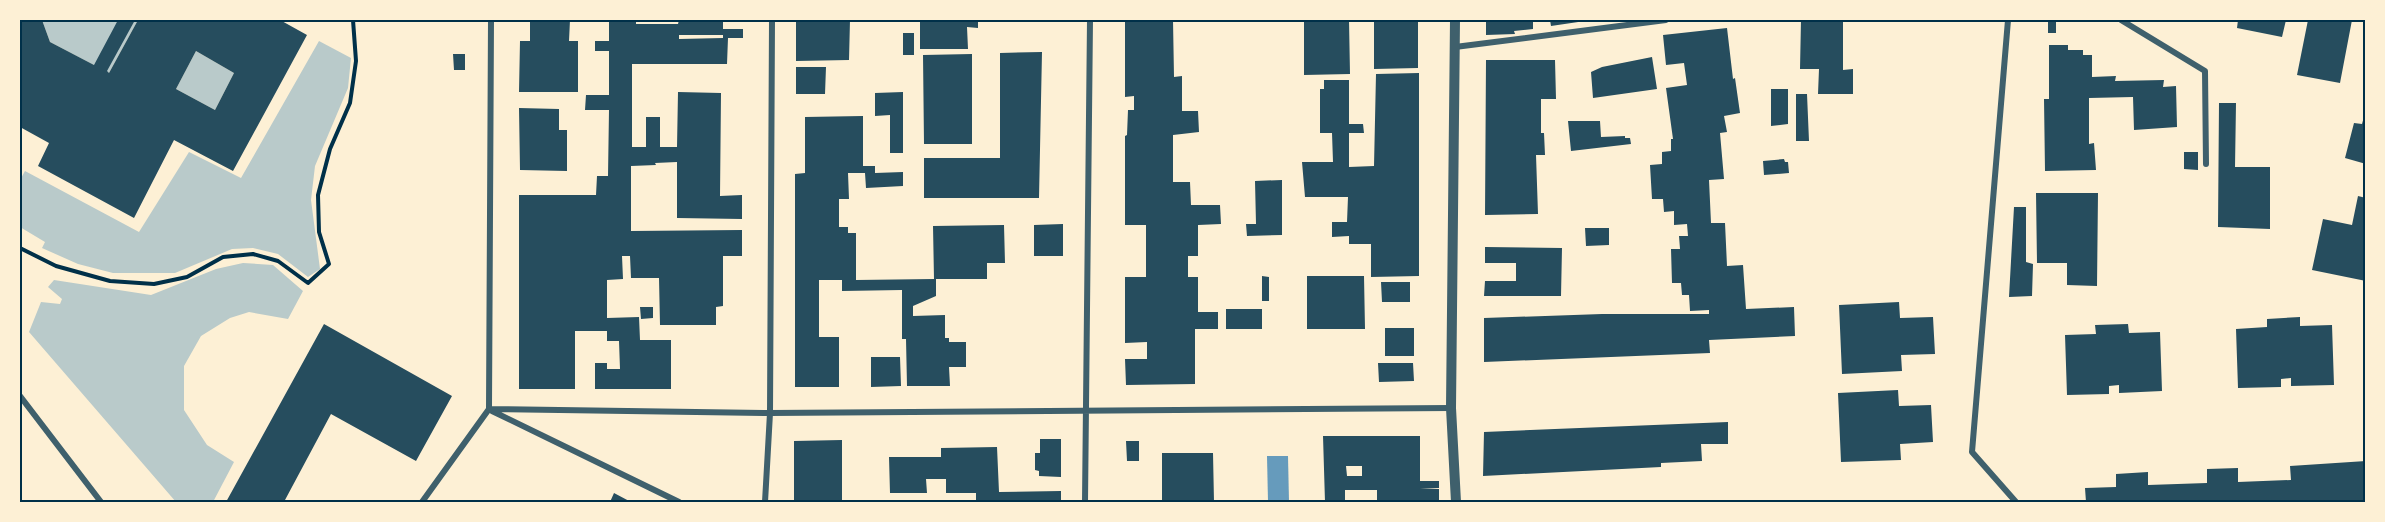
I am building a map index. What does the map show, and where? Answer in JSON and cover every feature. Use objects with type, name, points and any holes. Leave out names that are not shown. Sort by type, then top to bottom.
[{"type":"street","points":[[422,502],[489,409],[491,20]]},
{"type":"street","points":[[765,502],[770,413],[772,20]]},
{"type":"street","points":[[1085,502],[1090,20]]},
{"type":"street","points":[[1455,20],[1451,408],[1456,502]]},
{"type":"street","points":[[1455,46],[1666,20]]},
{"type":"street","points":[[2008,20],[1972,452],[2016,502]]},
{"type":"street","points":[[2121,20],[2205,72],[2206,164]]},
{"type":"street","points":[[20,396],[101,502]]},
{"type":"street","points":[[489,409],[770,413],[1451,408]]},
{"type":"street","points":[[489,409],[679,502]]},
{"type":"path","points":[[20,248],[56,266],[110,281],[154,284],[187,277],[223,257],[253,254],[278,261],[308,283],[329,264],[319,232],[318,195],[330,149],[350,102],[356,61],[353,20]]},
{"type":"shaded area","points":[[42,20],[138,20],[109,73],[50,42]]},
{"type":"shaded area","points":[[319,41],[351,58],[348,88],[315,166],[311,200],[320,269],[308,277],[278,254],[253,248],[232,249],[175,273],[113,273],[78,264],[42,248],[45,242],[20,227],[20,180],[25,171],[139,232],[189,152],[241,178]]},
{"type":"shaded area","points":[[196,51],[234,73],[215,110],[176,89]]},
{"type":"shaded area","points":[[243,263],[273,265],[303,291],[288,319],[249,312],[230,318],[201,336],[184,366],[184,410],[207,445],[234,462],[213,502],[176,502],[29,332],[41,302],[60,304],[62,299],[48,287],[54,280],[151,295],[216,269]]},
{"type":"water","points":[[1267,456],[1288,456],[1289,502],[1268,502]]},
{"type":"building","points":[[20,20],[42,20],[50,42],[94,65],[118,20],[135,20],[107,71],[109,73],[138,20],[280,20],[307,35],[233,171],[174,140],[134,218],[38,166],[49,143],[20,127]],"holes":[[[196,51],[234,73],[215,110],[176,89]]]},
{"type":"building","points":[[530,20],[570,20],[569,41],[578,41],[578,92],[519,92],[520,41],[530,41]]},
{"type":"building","points":[[609,20],[636,20],[636,24],[678,24],[679,20],[723,20],[723,29],[743,29],[743,38],[728,38],[727,64],[632,64],[632,147],[646,147],[646,117],[660,117],[660,147],[677,147],[678,92],[721,93],[720,196],[742,195],[742,219],[677,218],[677,162],[631,166],[631,231],[742,230],[742,256],[723,256],[723,306],[716,307],[716,325],[660,325],[659,278],[631,278],[630,256],[622,256],[623,279],[607,280],[607,318],[639,317],[640,340],[671,340],[671,389],[595,389],[595,363],[607,363],[607,369],[620,369],[619,341],[607,341],[607,331],[575,331],[575,389],[519,389],[519,195],[596,195],[597,176],[608,176],[609,110],[585,110],[586,95],[609,95],[609,51],[595,51],[595,41],[609,41]],"holes":[[[679,35],[723,35],[723,38],[679,39]]]},
{"type":"building","points":[[796,20],[850,20],[849,60],[796,61]]},
{"type":"building","points":[[920,20],[978,20],[978,28],[967,27],[968,49],[920,49]]},
{"type":"building","points":[[1125,20],[1173,20],[1174,77],[1182,76],[1182,111],[1198,111],[1199,132],[1173,135],[1173,182],[1190,182],[1191,205],[1220,205],[1221,224],[1198,225],[1198,256],[1188,256],[1188,277],[1198,277],[1198,312],[1218,312],[1218,329],[1195,329],[1195,384],[1126,385],[1125,359],[1147,359],[1147,342],[1125,343],[1125,277],[1146,277],[1146,225],[1125,225],[1125,136],[1127,135],[1128,110],[1134,110],[1134,96],[1125,97]]},
{"type":"building","points":[[1304,20],[1349,20],[1350,74],[1304,75]]},
{"type":"building","points":[[1374,20],[1418,20],[1418,68],[1374,69]]},
{"type":"building","points":[[1486,20],[1533,20],[1533,29],[1514,31],[1515,34],[1486,35]]},
{"type":"building","points":[[1550,20],[1585,20],[1585,21],[1551,26]]},
{"type":"building","points":[[1801,20],[1843,20],[1843,70],[1853,69],[1853,94],[1818,94],[1819,69],[1800,69]]},
{"type":"building","points":[[2048,20],[2056,20],[2056,33],[2048,33]]},
{"type":"building","points":[[2238,20],[2286,20],[2282,37],[2237,28]]},
{"type":"building","points":[[2308,20],[2334,22],[2335,20],[2352,20],[2340,83],[2297,75]]},
{"type":"building","points":[[1727,28],[1740,113],[1724,116],[1727,132],[1720,133],[1724,179],[1709,180],[1711,223],[1725,223],[1727,266],[1743,265],[1746,309],[1794,307],[1795,336],[1709,340],[1710,353],[1484,362],[1484,318],[1602,314],[1709,314],[1709,310],[1690,311],[1689,295],[1682,295],[1681,283],[1672,283],[1671,249],[1680,249],[1679,236],[1688,236],[1687,224],[1674,225],[1674,211],[1664,212],[1663,199],[1652,199],[1650,165],[1662,164],[1662,152],[1671,151],[1671,139],[1673,139],[1666,88],[1687,85],[1684,63],[1666,65],[1663,35]]},
{"type":"building","points":[[903,33],[914,33],[914,55],[903,55]]},
{"type":"building","points":[[2049,45],[2068,45],[2068,50],[2083,50],[2083,55],[2092,55],[2092,77],[2116,76],[2115,81],[2164,80],[2163,87],[2176,86],[2177,127],[2134,130],[2133,97],[2089,98],[2089,144],[2094,143],[2096,170],[2045,171],[2044,99],[2049,99]]},
{"type":"building","points":[[1042,52],[1039,198],[924,198],[924,158],[1000,158],[1000,53]]},
{"type":"building","points":[[453,54],[465,54],[465,70],[454,70]]},
{"type":"building","points":[[972,54],[972,144],[924,144],[923,55]]},
{"type":"building","points":[[1652,57],[1657,89],[1593,98],[1591,72],[1602,67]]},
{"type":"building","points":[[1486,60],[1555,60],[1556,99],[1541,99],[1541,133],[1544,133],[1545,155],[1536,155],[1538,214],[1485,215]]},
{"type":"building","points":[[796,67],[826,67],[825,94],[796,94]]},
{"type":"building","points":[[1419,73],[1419,276],[1371,277],[1371,244],[1349,244],[1349,236],[1332,237],[1332,222],[1347,222],[1348,197],[1305,197],[1302,162],[1333,162],[1332,133],[1320,133],[1320,89],[1324,89],[1324,80],[1349,80],[1349,124],[1363,124],[1364,133],[1349,133],[1349,167],[1374,166],[1376,74]]},
{"type":"building","points":[[1771,89],[1788,89],[1788,124],[1771,126]]},
{"type":"building","points":[[903,92],[903,153],[890,153],[890,115],[875,116],[875,93]]},
{"type":"building","points":[[1796,94],[1807,94],[1809,141],[1796,141]]},
{"type":"building","points":[[2219,103],[2236,103],[2235,167],[2270,167],[2270,229],[2218,227]]},
{"type":"building","points":[[519,108],[559,109],[559,130],[567,130],[567,171],[520,170]]},
{"type":"building","points":[[2365,113],[2366,164],[2345,158],[2354,123],[2362,124]]},
{"type":"building","points":[[863,116],[863,166],[875,166],[875,173],[903,172],[903,186],[866,188],[865,173],[848,173],[849,199],[839,199],[839,227],[848,227],[848,233],[856,233],[856,280],[934,279],[933,226],[1004,225],[1005,263],[987,263],[987,279],[936,279],[936,296],[913,306],[913,316],[945,315],[945,338],[949,338],[949,342],[966,342],[966,367],[949,367],[950,386],[907,386],[906,339],[902,339],[902,290],[842,291],[842,280],[819,280],[819,337],[839,337],[839,387],[795,387],[795,174],[805,173],[805,117]]},
{"type":"building","points":[[1568,121],[1600,121],[1601,137],[1625,136],[1625,138],[1630,138],[1631,144],[1571,151]]},
{"type":"building","points":[[2184,152],[2198,152],[2198,170],[2184,169]]},
{"type":"building","points":[[1784,159],[1788,162],[1789,173],[1764,175],[1763,161]]},
{"type":"building","points":[[1282,180],[1282,235],[1247,236],[1246,224],[1256,224],[1255,181]]},
{"type":"building","points":[[2036,193],[2098,193],[2097,286],[2067,285],[2067,263],[2037,263]]},
{"type":"building","points":[[2358,196],[2366,198],[2366,281],[2312,270],[2323,219],[2352,225]]},
{"type":"building","points":[[2014,207],[2026,207],[2026,262],[2033,264],[2032,296],[2009,297]]},
{"type":"building","points":[[1063,224],[1063,256],[1034,256],[1034,225]]},
{"type":"building","points":[[1585,228],[1609,228],[1609,245],[1586,246]]},
{"type":"building","points":[[1485,247],[1562,248],[1561,296],[1484,296],[1485,281],[1516,281],[1516,263],[1485,263]]},
{"type":"building","points":[[1262,276],[1269,277],[1269,301],[1262,301]]},
{"type":"building","points":[[1307,276],[1364,276],[1365,329],[1307,329]]},
{"type":"building","points":[[1381,282],[1410,282],[1410,302],[1382,302]]},
{"type":"building","points":[[1899,302],[1900,318],[1933,317],[1935,354],[1901,355],[1902,371],[1842,374],[1839,305]]},
{"type":"building","points":[[640,307],[653,307],[653,318],[641,319]]},
{"type":"building","points":[[1226,309],[1262,309],[1262,329],[1226,329]]},
{"type":"building","points":[[2300,317],[2300,326],[2332,325],[2334,385],[2291,386],[2291,378],[2281,379],[2281,387],[2238,388],[2236,329],[2267,327],[2267,319]]},
{"type":"building","points":[[324,324],[452,396],[416,461],[331,414],[285,500],[288,502],[226,502]]},
{"type":"building","points":[[2128,324],[2129,333],[2160,332],[2162,391],[2119,393],[2119,385],[2109,386],[2109,394],[2067,395],[2065,335],[2096,334],[2095,325]]},
{"type":"building","points":[[1385,328],[1414,328],[1414,356],[1385,356]]},
{"type":"building","points":[[871,357],[900,357],[901,386],[871,387]]},
{"type":"building","points":[[1378,363],[1413,363],[1414,381],[1379,382]]},
{"type":"building","points":[[1898,390],[1899,406],[1931,405],[1933,442],[1900,444],[1901,460],[1841,462],[1838,393]]},
{"type":"building","points":[[1728,422],[1728,444],[1701,444],[1702,461],[1661,463],[1661,467],[1483,476],[1484,432]]},
{"type":"building","points":[[1323,436],[1420,436],[1420,481],[1439,481],[1439,488],[1420,489],[1439,489],[1439,502],[1377,502],[1377,490],[1345,490],[1345,502],[1325,502]],"holes":[[[1346,466],[1362,466],[1362,476],[1347,476]]]},
{"type":"building","points":[[1040,439],[1061,439],[1061,477],[1039,476],[1039,471],[1035,470],[1035,453],[1040,453]]},
{"type":"building","points":[[842,440],[842,502],[794,502],[794,441]]},
{"type":"building","points":[[1126,441],[1139,441],[1139,461],[1127,461]]},
{"type":"building","points":[[997,447],[999,492],[1061,491],[1061,502],[976,502],[976,493],[946,493],[946,479],[926,479],[927,493],[890,493],[889,457],[941,457],[941,448]]},
{"type":"building","points":[[1162,453],[1213,453],[1214,502],[1162,502]]},
{"type":"building","points":[[2366,461],[2366,502],[2086,502],[2085,488],[2116,487],[2116,474],[2148,472],[2148,485],[2207,483],[2207,469],[2238,468],[2238,482],[2291,480],[2290,466]]},
{"type":"building","points":[[614,493],[631,502],[610,502]]}]
